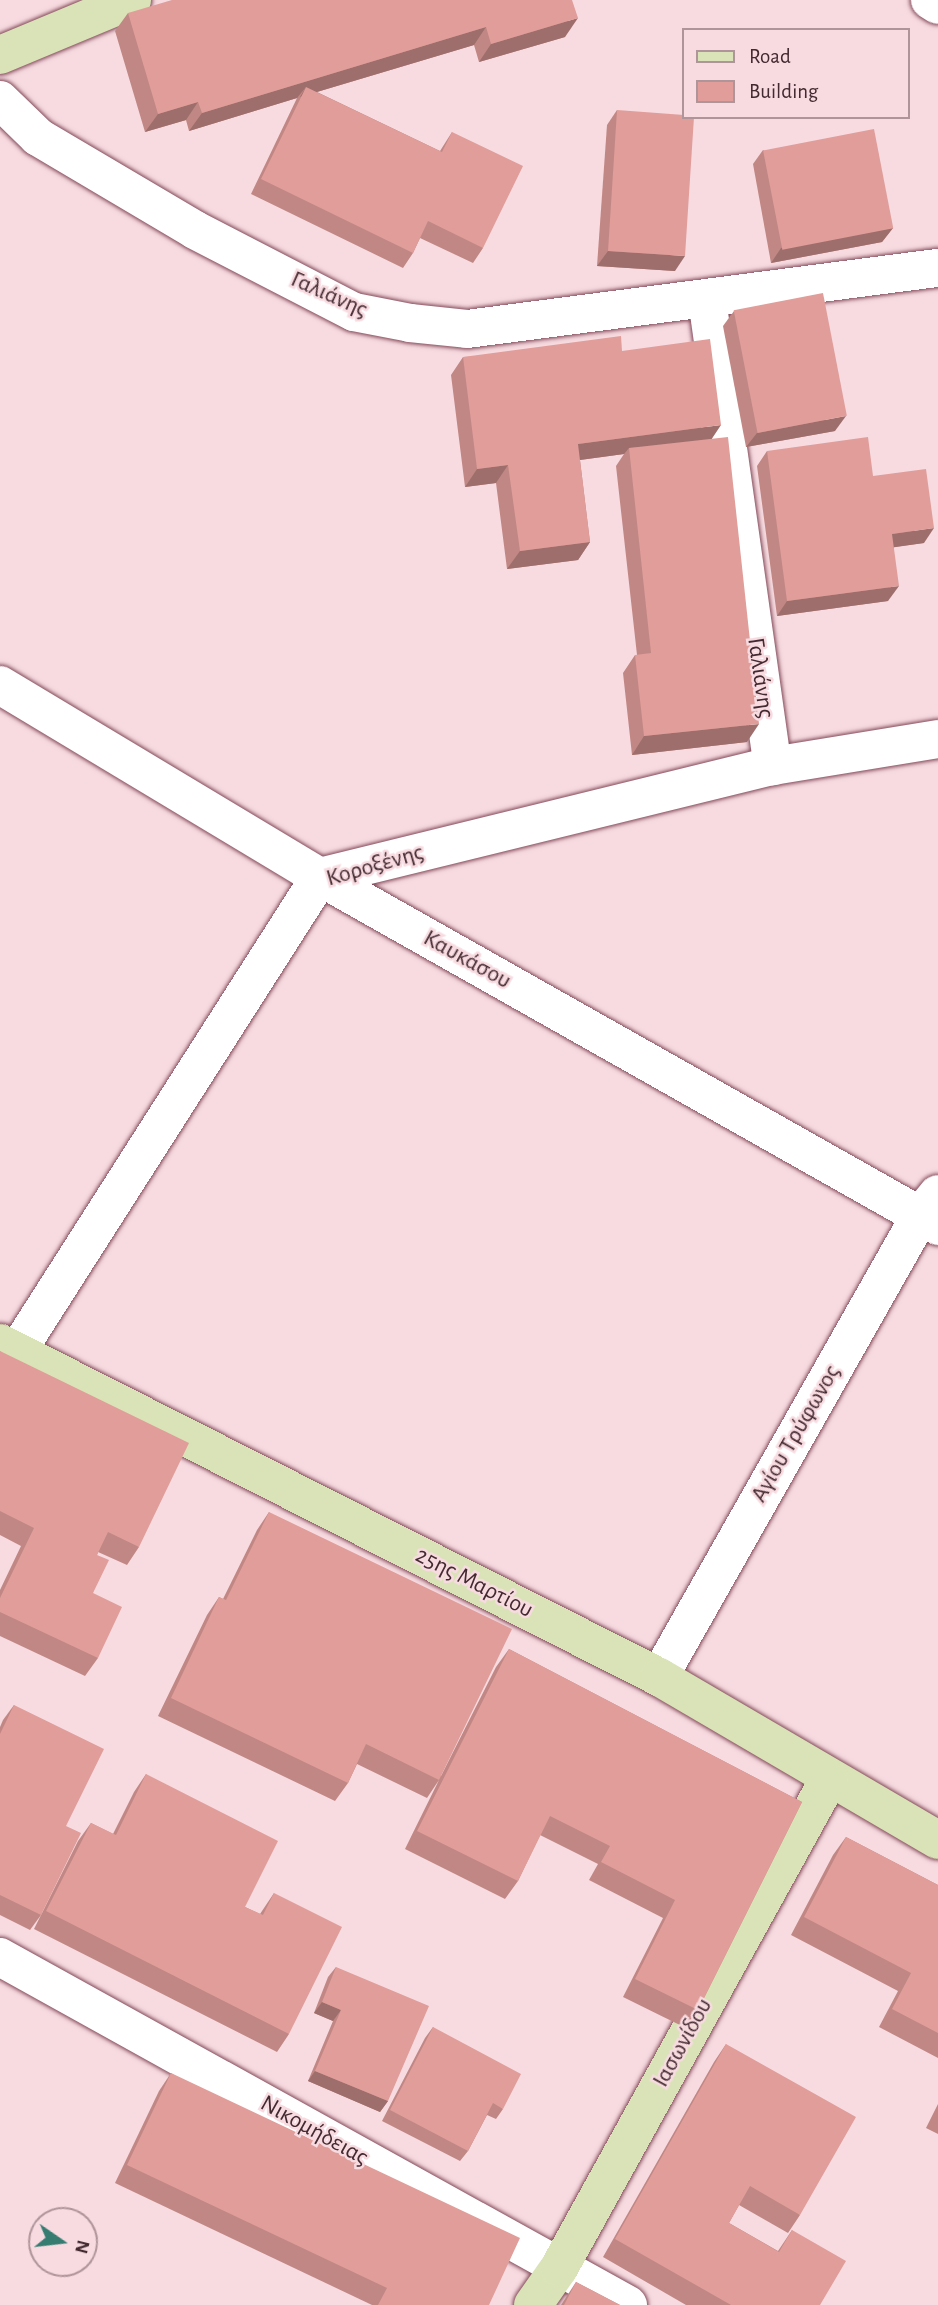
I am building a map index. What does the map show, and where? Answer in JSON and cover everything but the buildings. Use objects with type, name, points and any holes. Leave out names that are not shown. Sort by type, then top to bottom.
[{"type":"main road","points":[[0,55],[132,0]]},
{"type":"main road","name":"25ης Μαρτίου","points":[[8,1348],[659,1677],[829,1779],[938,1840]]},
{"type":"main road","name":"Ιασωνίδου","points":[[533,2305],[559,2268],[829,1779]]},
{"type":"street","points":[[930,0],[938,5]]},
{"type":"street","name":"Γαλιάνης","points":[[0,100],[38,137],[195,230],[354,312],[467,329],[938,268]]},
{"type":"street","name":"Γαλιάνης","points":[[707,299],[773,766]]},
{"type":"street","name":"Καυκάσου","points":[[0,685],[320,877],[932,1212]]},
{"type":"street","name":"Κοροξένης","points":[[8,1348],[320,877],[773,766],[938,739]]},
{"type":"street","name":"Αγίου Τρύφωνος","points":[[659,1677],[932,1212]]},
{"type":"street","name":"Νικομήδειας","points":[[0,1957],[628,2305]]}]
